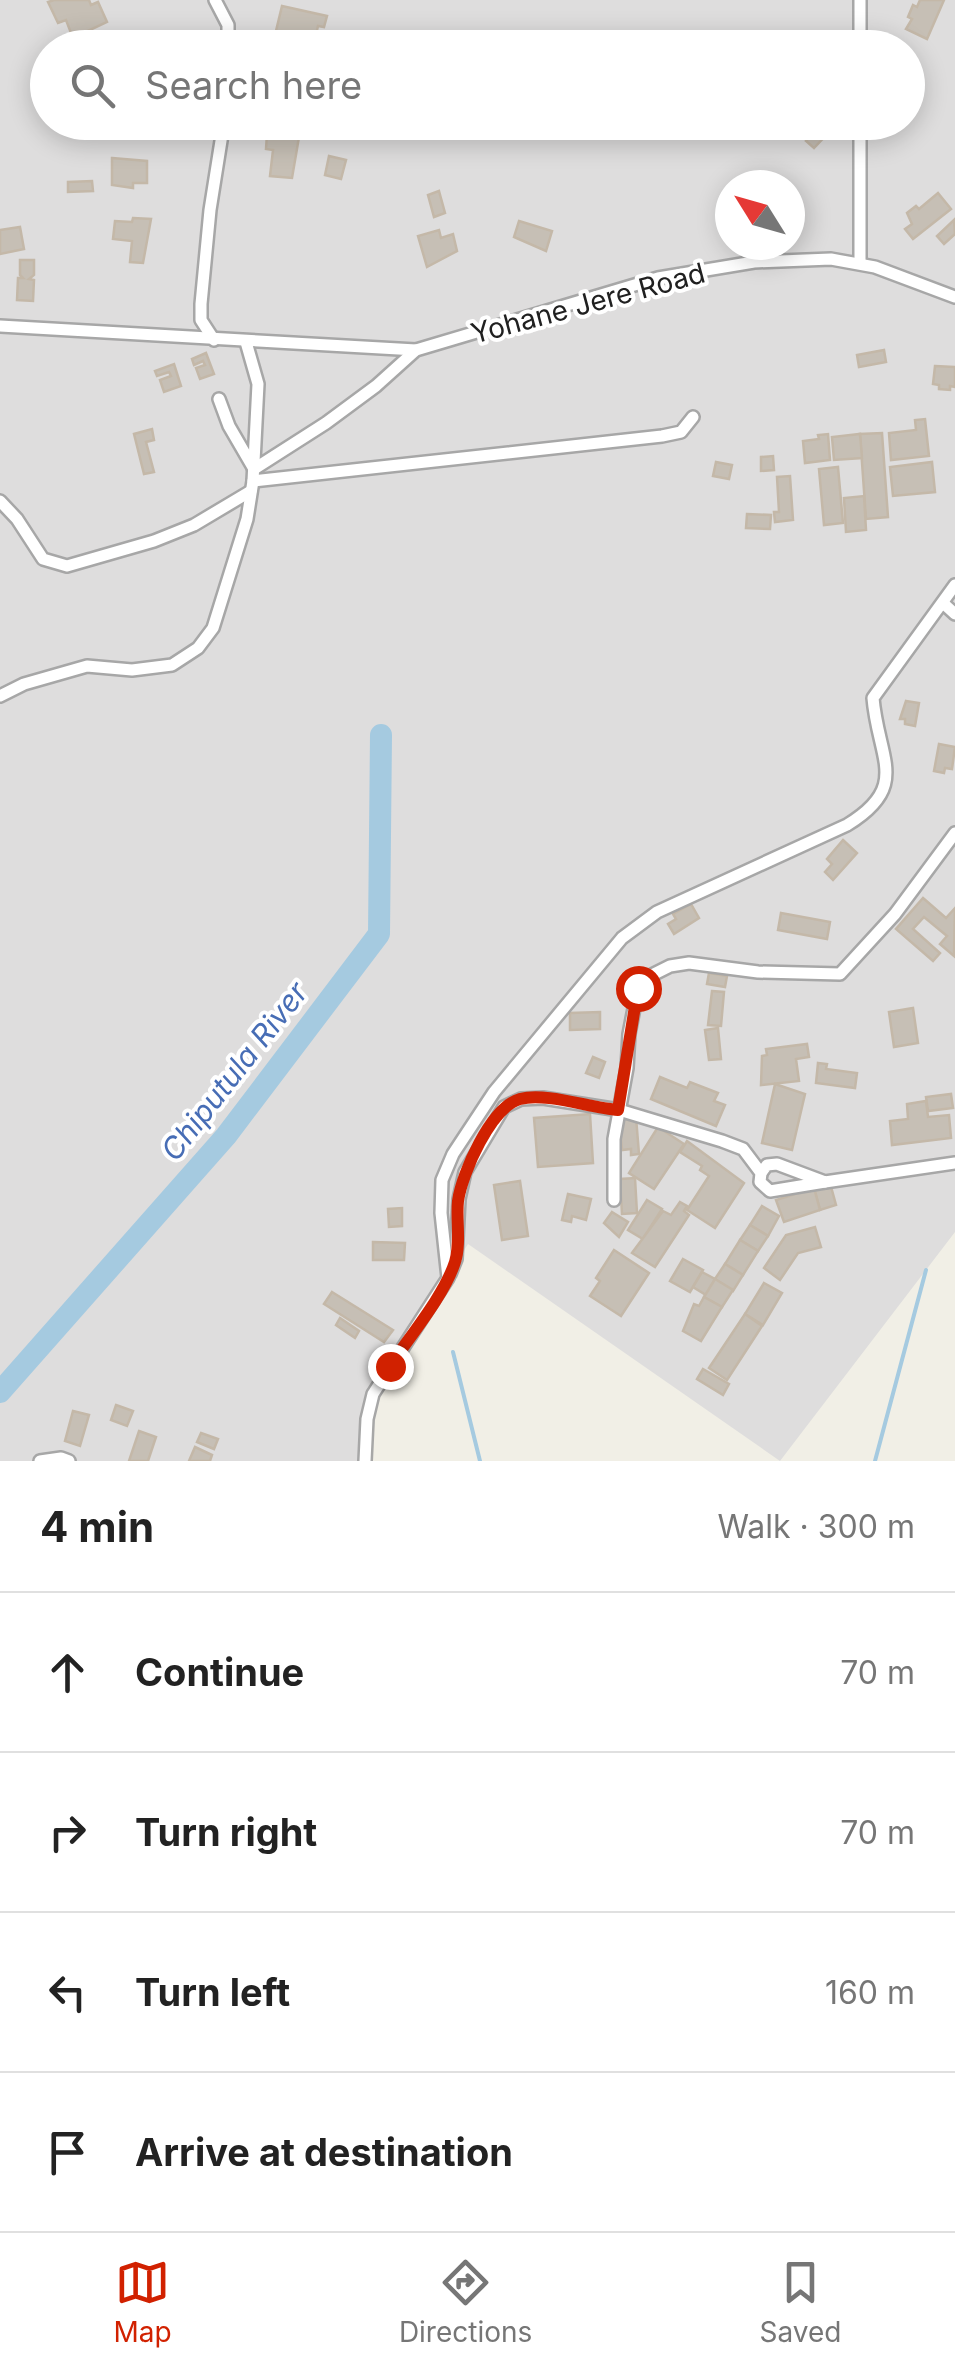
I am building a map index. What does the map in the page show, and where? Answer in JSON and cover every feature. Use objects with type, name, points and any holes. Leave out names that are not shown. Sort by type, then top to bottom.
[{"type":"street","points":[[214,0],[228,30]]},
{"type":"street","points":[[860,0],[860,30]]},
{"type":"street","points":[[214,340],[202,320],[200,304],[221,140]]},
{"type":"street","points":[[860,140],[860,263]]},
{"type":"street","name":"Yohane Jere Road","points":[[0,501],[43,560],[67,566],[154,541],[194,525],[416,350],[658,278],[754,262],[824,259],[860,263],[955,297]]},
{"type":"street","points":[[0,326],[416,350]]},
{"type":"street","points":[[0,696],[24,684],[87,666],[132,670],[172,664],[198,648],[213,628],[248,518],[253,480],[258,384],[246,342]]},
{"type":"street","points":[[219,398],[253,480]]},
{"type":"street","points":[[253,480],[662,436],[681,432],[693,417]]},
{"type":"street","points":[[448,1278],[440,1212],[442,1180],[453,1154],[494,1092],[622,938],[657,912],[872,809],[884,790],[887,774],[873,698],[955,585]]},
{"type":"street","points":[[943,603],[955,614]]},
{"type":"street","points":[[614,1200],[618,1110],[638,988],[646,978],[670,966],[690,963],[758,972],[840,974],[895,914],[955,833]]},
{"type":"street","points":[[365,1461],[367,1419],[374,1394],[448,1278],[456,1259],[458,1199],[465,1172],[504,1107],[521,1099],[543,1098],[618,1110],[743,1149],[761,1173]]},
{"type":"street","points":[[824,1182],[777,1164],[767,1165],[760,1182],[770,1190],[955,1163]]},
{"type":"street","points":[[40,1461],[69,1461]]},
{"type":"shaded area","points":[[0,0],[955,0],[955,1232],[780,1461],[468,1244],[364,1408],[365,1461],[0,1461]]},
{"type":"building","points":[[920,0],[944,0],[927,39],[925,30],[906,29],[913,5],[917,7]]},
{"type":"building","points":[[48,2],[98,2],[107,22],[90,30],[70,30],[66,20],[58,23]]},
{"type":"building","points":[[282,6],[327,16],[324,27],[318,26],[317,30],[276,30]]},
{"type":"building","points":[[267,140],[298,140],[292,178],[270,176],[273,150],[266,149]]},
{"type":"building","points":[[807,140],[822,140],[814,148]]},
{"type":"building","points":[[329,156],[346,160],[341,179],[325,175]]},
{"type":"building","points":[[112,158],[147,161],[147,183],[133,183],[133,188],[112,185]]},
{"type":"building","points":[[92,181],[93,191],[68,192],[68,182]]},
{"type":"building","points":[[439,191],[445,213],[434,217],[428,195]]},
{"type":"building","points":[[938,193],[951,209],[913,239],[905,229],[912,224],[907,213],[916,206],[919,209]]},
{"type":"building","points":[[133,218],[151,219],[143,263],[130,262],[132,241],[113,239],[115,221],[132,222]]},
{"type":"building","points":[[954,220],[955,234],[944,244],[937,236]]},
{"type":"building","points":[[519,221],[552,231],[546,251],[514,237]]},
{"type":"building","points":[[20,227],[24,249],[0,254],[0,230]]},
{"type":"building","points":[[439,230],[441,238],[453,234],[457,251],[427,267],[418,236]]},
{"type":"building","points":[[20,260],[34,260],[34,275],[29,279],[34,280],[33,301],[17,300],[18,278],[23,278]]},
{"type":"building","points":[[884,350],[886,362],[859,367],[857,355]]},
{"type":"building","points":[[206,353],[214,374],[200,379],[196,368],[205,365],[203,361],[194,365],[192,359]]},
{"type":"building","points":[[174,364],[181,386],[164,392],[160,380],[171,376],[169,372],[157,376],[155,371]]},
{"type":"building","points":[[935,366],[955,367],[955,387],[939,389],[939,385],[933,384]]},
{"type":"building","points":[[925,419],[929,456],[891,460],[889,433],[916,430],[915,420]]},
{"type":"building","points":[[152,429],[154,440],[146,442],[154,472],[144,474],[134,434]]},
{"type":"building","points":[[882,433],[888,517],[866,519],[860,434]]},
{"type":"building","points":[[828,434],[830,460],[805,463],[803,441]]},
{"type":"building","points":[[860,434],[862,458],[834,460],[832,437]]},
{"type":"building","points":[[773,456],[774,470],[761,471],[761,457]]},
{"type":"building","points":[[716,462],[732,465],[729,479],[713,476]]},
{"type":"building","points":[[932,462],[935,492],[893,496],[890,467]]},
{"type":"building","points":[[838,467],[843,523],[824,525],[819,469]]},
{"type":"building","points":[[790,476],[793,520],[775,522],[774,512],[779,512],[777,477]]},
{"type":"building","points":[[864,496],[866,530],[846,532],[844,498]]},
{"type":"building","points":[[747,514],[771,515],[770,529],[746,528]]},
{"type":"building","points":[[906,701],[919,703],[915,726],[900,719]]},
{"type":"building","points":[[939,744],[955,747],[952,769],[945,768],[944,773],[934,771]]},
{"type":"building","points":[[843,840],[857,853],[833,880],[825,872],[832,864],[827,859]]},
{"type":"building","points":[[923,898],[946,918],[955,908],[954,956],[940,944],[947,936],[924,917],[913,929],[940,953],[933,961],[896,929]]},
{"type":"building","points":[[691,904],[699,918],[674,934],[668,924],[676,919],[673,914]]},
{"type":"building","points":[[781,913],[830,922],[827,939],[778,930]]},
{"type":"building","points":[[709,973],[727,976],[725,987],[707,984]]},
{"type":"building","points":[[712,991],[724,992],[721,1026],[708,1025]]},
{"type":"building","points":[[913,1008],[918,1043],[894,1047],[889,1012]]},
{"type":"building","points":[[600,1012],[600,1029],[570,1030],[570,1013]]},
{"type":"building","points":[[718,1028],[721,1059],[709,1060],[705,1030]]},
{"type":"building","points":[[807,1044],[809,1057],[796,1059],[799,1081],[761,1085],[766,1049]]},
{"type":"building","points":[[593,1057],[605,1062],[599,1078],[586,1073]]},
{"type":"building","points":[[818,1063],[827,1064],[826,1069],[857,1073],[855,1088],[816,1083]]},
{"type":"building","points":[[660,1077],[687,1088],[690,1082],[718,1093],[714,1101],[725,1105],[716,1126],[651,1099]]},
{"type":"building","points":[[775,1084],[805,1094],[792,1150],[762,1143]]},
{"type":"building","points":[[951,1094],[953,1108],[928,1111],[926,1097]]},
{"type":"building","points":[[926,1101],[928,1117],[949,1115],[951,1138],[892,1145],[890,1121],[908,1119],[907,1104]]},
{"type":"building","points":[[590,1114],[593,1163],[538,1167],[534,1118]]},
{"type":"building","points":[[636,1117],[639,1154],[631,1155],[631,1149],[622,1150],[619,1119]]},
{"type":"building","points":[[658,1127],[684,1144],[654,1189],[629,1173]]},
{"type":"building","points":[[687,1141],[744,1183],[715,1228],[687,1210],[709,1176],[700,1170],[702,1166],[680,1152]]},
{"type":"building","points":[[635,1178],[637,1213],[622,1214],[620,1179]]},
{"type":"building","points":[[520,1181],[528,1236],[502,1240],[494,1185]]},
{"type":"building","points":[[830,1183],[836,1205],[820,1210],[814,1188]]},
{"type":"building","points":[[814,1188],[820,1210],[784,1222],[776,1200]]},
{"type":"building","points":[[568,1194],[591,1199],[586,1220],[572,1216],[571,1222],[562,1220]]},
{"type":"building","points":[[647,1200],[662,1209],[643,1239],[628,1230]]},
{"type":"building","points":[[680,1202],[687,1206],[684,1211],[689,1215],[655,1267],[632,1253],[663,1211],[671,1215]]},
{"type":"building","points":[[762,1206],[779,1216],[768,1236],[750,1225]]},
{"type":"building","points":[[402,1208],[402,1226],[389,1227],[388,1209]]},
{"type":"building","points":[[612,1212],[628,1222],[619,1237],[604,1223]]},
{"type":"building","points":[[750,1225],[768,1236],[758,1251],[740,1240]]},
{"type":"building","points":[[815,1227],[821,1247],[798,1253],[780,1280],[764,1268],[786,1235]]},
{"type":"building","points":[[740,1240],[758,1251],[743,1275],[725,1264]]},
{"type":"building","points":[[373,1242],[405,1243],[404,1260],[373,1260]]},
{"type":"building","points":[[614,1250],[649,1273],[621,1316],[590,1296],[600,1281],[596,1278]]},
{"type":"building","points":[[683,1259],[703,1270],[690,1292],[670,1281]]},
{"type":"building","points":[[725,1264],[743,1275],[733,1291],[715,1279]]},
{"type":"building","points":[[702,1272],[715,1279],[706,1295],[693,1287]]},
{"type":"building","points":[[715,1279],[733,1290],[722,1307],[704,1297]]},
{"type":"building","points":[[764,1283],[782,1293],[763,1325],[745,1314]]},
{"type":"building","points":[[332,1292],[393,1330],[384,1342],[324,1304]]},
{"type":"building","points":[[704,1297],[722,1307],[701,1341],[683,1331],[694,1304],[699,1306]]},
{"type":"building","points":[[745,1314],[762,1326],[727,1380],[709,1368]]},
{"type":"building","points":[[340,1318],[359,1331],[355,1338],[336,1325]]},
{"type":"building","points":[[703,1369],[729,1384],[723,1395],[697,1379]]},
{"type":"building","points":[[116,1405],[133,1411],[127,1426],[111,1420]]},
{"type":"building","points":[[73,1411],[89,1415],[80,1446],[65,1441]]},
{"type":"building","points":[[139,1431],[156,1437],[148,1461],[129,1461]]},
{"type":"building","points":[[201,1433],[218,1439],[214,1449],[197,1442]]},
{"type":"building","points":[[195,1447],[212,1455],[210,1461],[189,1461]]},
{"type":"waterway","name":"Chiputula River","points":[[0,1392],[226,1136],[379,934],[381,735]]},
{"type":"waterway","points":[[875,1461],[926,1270]]},
{"type":"waterway","points":[[453,1352],[480,1461]]},
{"type":"route","points":[[390,1366],[448,1278],[456,1259],[458,1199],[465,1172],[504,1107],[521,1099],[543,1098],[618,1110],[638,988]]}]
